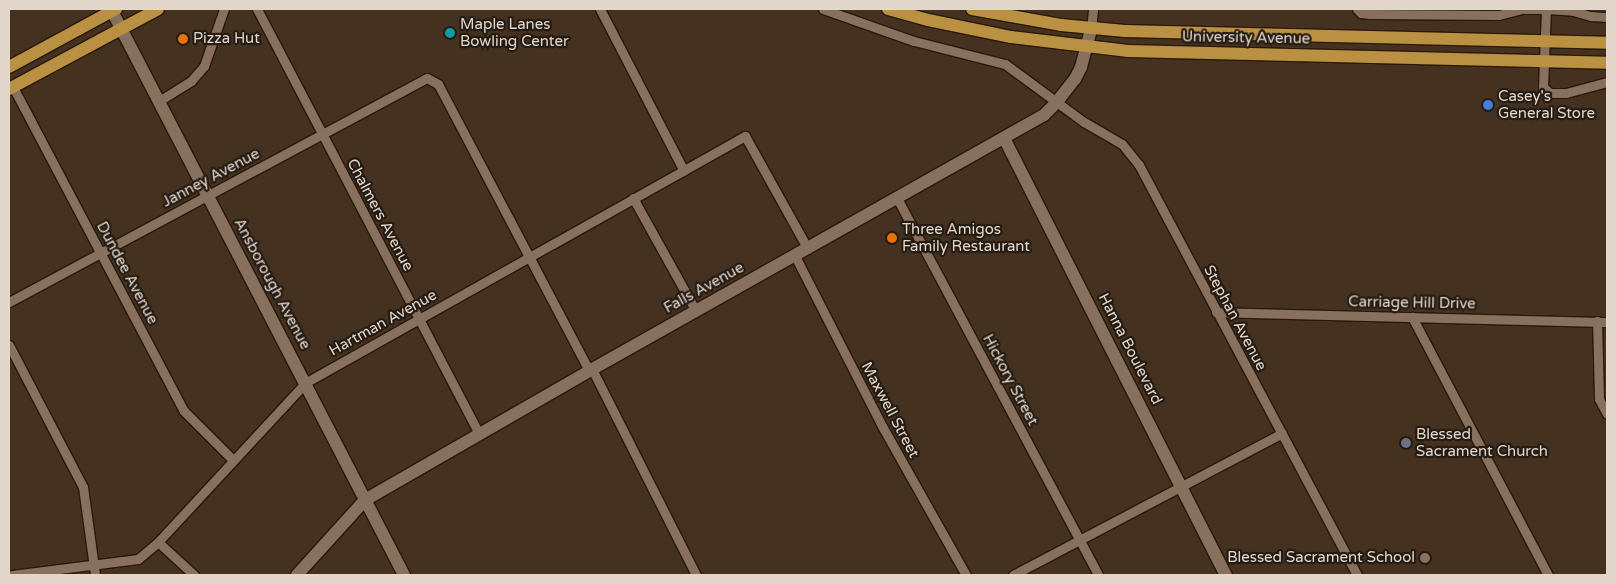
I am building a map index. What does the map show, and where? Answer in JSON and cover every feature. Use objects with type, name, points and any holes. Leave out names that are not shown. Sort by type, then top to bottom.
[{"type":"main road","points":[[9,67],[113,9]]},
{"type":"main road","points":[[11,88],[158,9]]},
{"type":"main road","name":"University Avenue","points":[[888,9],[928,20],[1011,38],[1128,52],[1607,62]]},
{"type":"main road","name":"University Avenue","points":[[972,9],[1013,18],[1091,29],[1545,43],[1607,43]]},
{"type":"street","name":"Ansborough Avenue","points":[[113,9],[404,575]]},
{"type":"street","points":[[159,101],[192,81],[204,66],[224,9]]},
{"type":"street","name":"Chalmers Avenue","points":[[257,9],[479,434]]},
{"type":"street","points":[[600,9],[684,171]]},
{"type":"street","name":"Stephan Avenue","points":[[823,9],[914,41],[1005,64],[1056,103],[1084,122],[1110,136],[1131,154],[1139,165],[1357,575]]},
{"type":"street","name":"Falls Avenue","points":[[297,575],[365,500],[590,370],[1044,115],[1075,79],[1091,29],[1093,9]]},
{"type":"street","points":[[1357,9],[1361,13],[1370,14],[1499,15],[1522,9],[1546,9],[1573,10],[1591,16],[1607,16]]},
{"type":"street","points":[[1546,9],[1543,87],[1550,92],[1566,93],[1607,82]]},
{"type":"street","name":"Janney Avenue","points":[[9,302],[428,78],[438,84],[528,258]]},
{"type":"street","name":"Dundee Avenue","points":[[11,88],[184,411],[233,460]]},
{"type":"street","name":"Hartman Avenue","points":[[12,575],[138,559],[158,542],[305,382],[745,136],[808,249]]},
{"type":"street","name":"Hanna Boulevard","points":[[1004,138],[1226,575]]},
{"type":"street","points":[[633,198],[696,311]]},
{"type":"street","name":"Hickory Street","points":[[897,198],[1098,575]]},
{"type":"street","name":"Maxwell Street","points":[[795,256],[880,422],[966,575]]},
{"type":"street","points":[[528,258],[590,370],[696,575]]},
{"type":"street","name":"Carriage Hill Drive","points":[[1216,312],[1607,322]]},
{"type":"street","points":[[1412,317],[1548,575]]},
{"type":"street","points":[[1597,321],[1599,399],[1607,414]]},
{"type":"street","points":[[9,345],[83,487],[95,575]]},
{"type":"street","points":[[1013,575],[1282,433]]},
{"type":"street","points":[[158,542],[194,575]]},
{"type":"place","name":"Maple Lanes Bowling Center","points":[[450,33]]},
{"type":"place","name":"Pizza Hut","points":[[183,39]]},
{"type":"place","name":"Casey's General Store","points":[[1488,105]]},
{"type":"place","name":"Three Amigos Family Restaurant","points":[[892,238]]},
{"type":"place","name":"Blessed Sacrament Church","points":[[1406,443]]},
{"type":"place","name":"Blessed Sacrament School","points":[[1425,558]]}]
